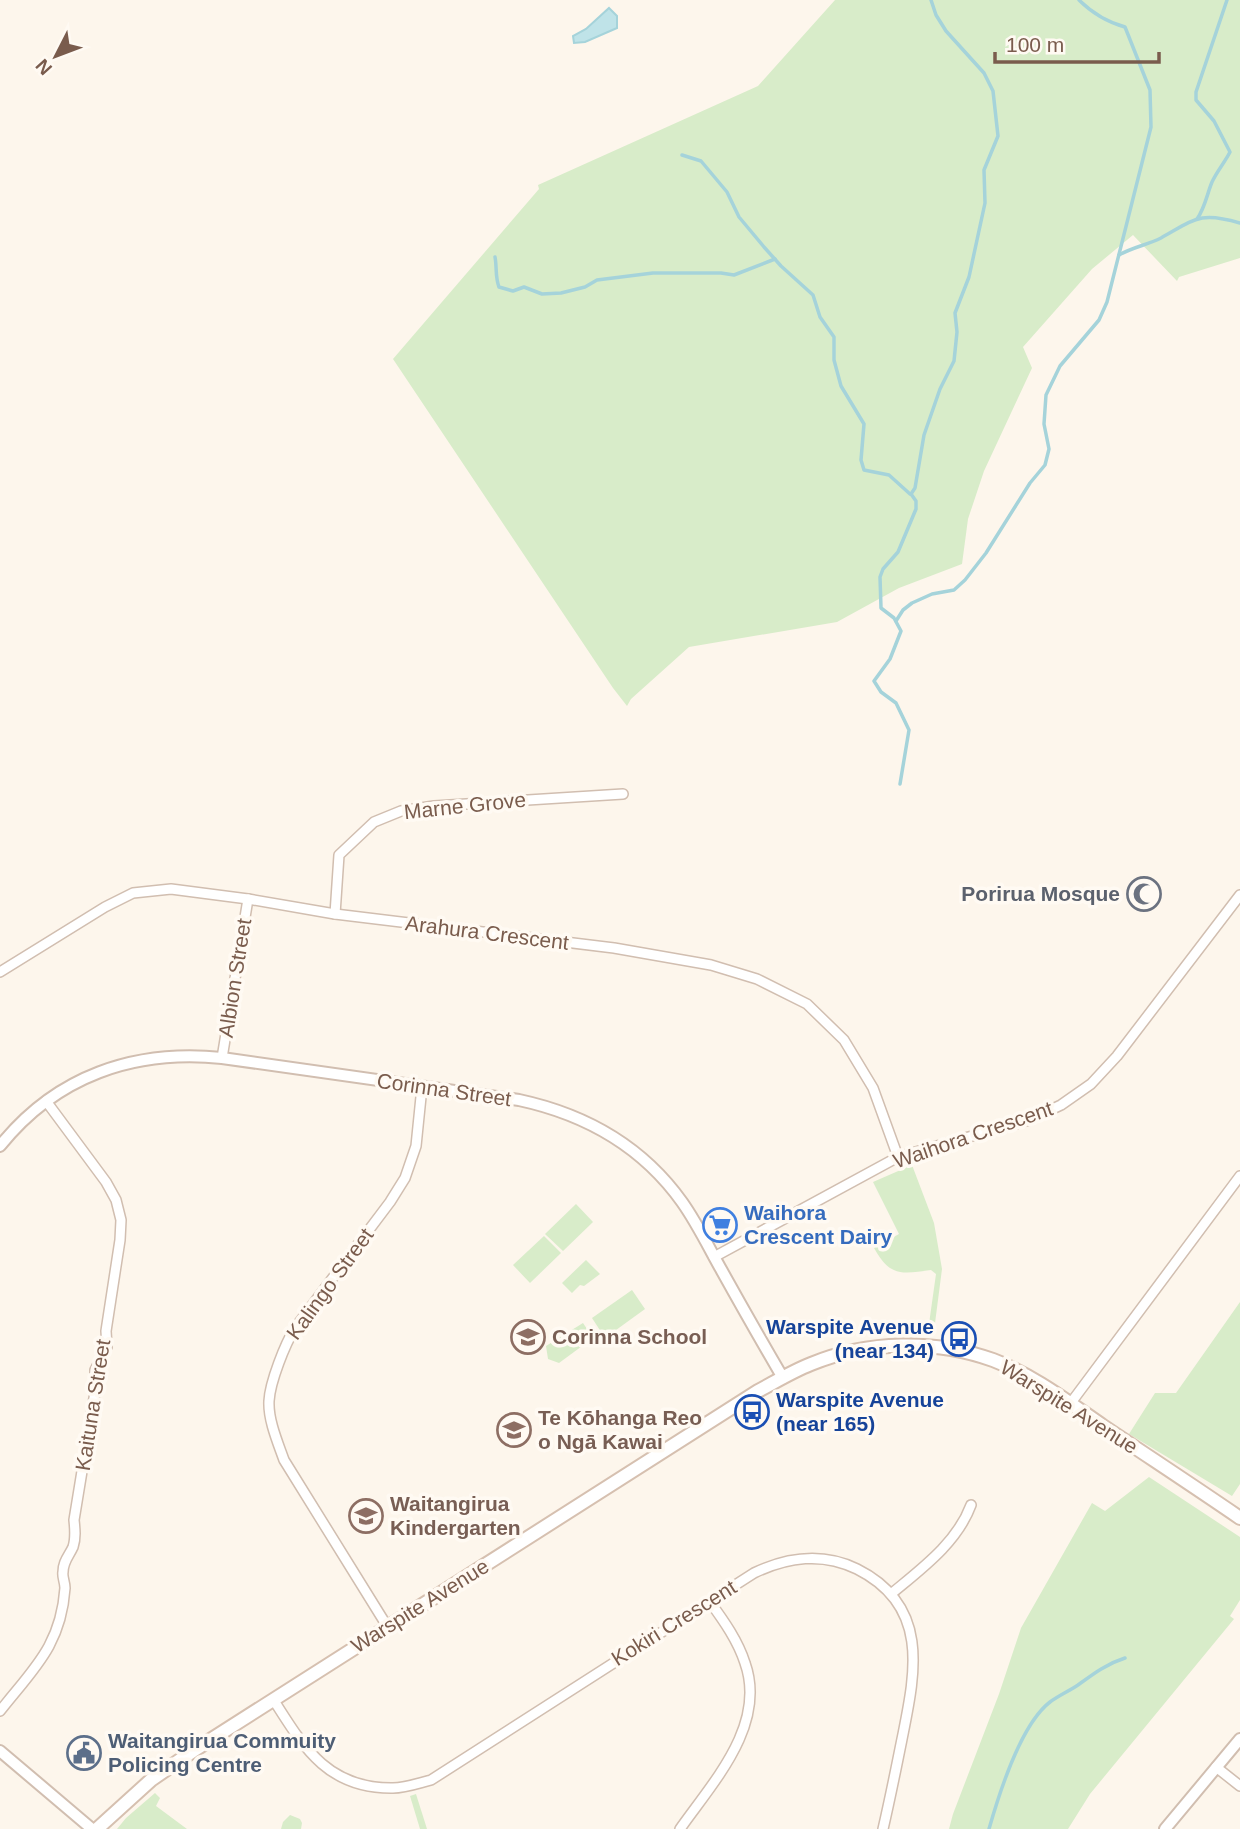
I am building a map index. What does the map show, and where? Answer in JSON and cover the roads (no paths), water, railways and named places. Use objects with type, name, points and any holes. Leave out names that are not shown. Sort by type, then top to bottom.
[{"type":"main road","name":"Warspite Avenue","points":[[97,1829],[151,1780],[387,1626],[783,1378],[810,1364],[856,1350],[887,1346],[929,1346],[993,1360],[1023,1374],[1070,1404],[1240,1518]]},
{"type":"street","name":"Marne Grove","points":[[335,914],[339,855],[374,822],[401,811],[434,806],[623,794]]},
{"type":"street","name":"Arahura Crescent","points":[[0,972],[105,907],[133,893],[171,889],[335,914],[614,948],[711,965],[757,979],[807,1004],[844,1040],[873,1088],[898,1157]]},
{"type":"street","name":"Waihora Crescent","points":[[715,1257],[898,1157],[1029,1120],[1060,1105],[1091,1084],[1117,1056],[1240,895]]},
{"type":"street","name":"Albion Street","points":[[222,1058],[248,899]]},
{"type":"street","name":"Corinna Street","points":[[0,1146],[21,1121],[74,1083],[122,1064],[174,1055],[222,1058],[546,1106],[589,1122],[620,1140],[670,1186],[690,1214],[783,1378]]},
{"type":"street","name":"Kalingo Street","points":[[387,1626],[285,1460],[275,1436],[269,1402],[286,1343],[295,1328],[405,1178],[416,1146],[422,1087]]},
{"type":"street","name":"Kaituna Street","points":[[0,1710],[45,1656],[57,1627],[65,1586],[62,1573],[76,1533],[74,1520],[95,1392],[95,1370],[107,1347],[106,1331],[120,1240],[121,1220],[111,1191],[46,1101]]},
{"type":"street","points":[[1070,1404],[1240,1176]]},
{"type":"street","points":[[891,1594],[951,1540],[966,1519],[971,1505]]},
{"type":"street","name":"Kokiri Crescent","points":[[272,1699],[305,1748],[321,1765],[352,1782],[396,1788],[431,1780],[754,1573],[774,1564],[811,1558],[845,1563],[871,1577],[891,1594],[906,1619],[914,1650],[915,1668],[883,1829]]},
{"type":"street","points":[[680,1829],[740,1739],[750,1705],[746,1664],[737,1644],[710,1602]]},
{"type":"street","points":[[1165,1829],[1240,1739]]},
{"type":"street","points":[[0,1751],[92,1829]]},
{"type":"street","points":[[1216,1767],[1240,1786]]},
{"type":"water","points":[[609,8],[617,16],[617,28],[585,42],[574,43],[573,36],[586,29]]},
{"type":"waterway","points":[[900,784],[909,730],[896,703],[881,692],[874,681],[890,659],[901,631],[894,618],[881,608],[880,577],[883,569],[898,552],[916,509],[916,501],[911,494],[915,488],[924,435],[940,389],[954,361],[957,332],[955,313],[969,277],[985,203],[984,170],[998,136],[993,91],[984,73],[946,31],[931,0]]},
{"type":"waterway","points":[[896,621],[912,603],[932,594],[954,590],[965,580],[1045,465],[1049,449],[1044,424],[1046,395],[1060,366],[1099,320],[1107,302],[1151,127],[1150,90],[1125,27],[1100,16],[1079,0]]},
{"type":"waterway","points":[[1197,219],[1212,182],[1230,152],[1214,121],[1196,100],[1196,92],[1227,0]]},
{"type":"waterway","points":[[682,155],[701,161],[727,192],[739,217],[764,247],[813,295],[820,317],[834,337],[834,360],[841,386],[864,424],[861,460],[864,470],[889,475],[910,494]]},
{"type":"waterway","points":[[1119,255],[1198,219],[1206,217],[1240,223]]},
{"type":"waterway","points":[[495,257],[499,287],[513,291],[524,287],[542,294],[585,287],[597,280],[653,273],[734,275],[775,259]]},
{"type":"waterway","points":[[989,1829],[1012,1761],[1039,1713],[1050,1702],[1100,1670],[1125,1658]]},
{"type":"place","name":"Porirua Mosque","points":[[1144,894]]},
{"type":"place","name":"Waihora Crescent Dairy","points":[[720,1225]]},
{"type":"place","name":"Corinna School","points":[[528,1337]]},
{"type":"place","name":"Warspite Avenue (near 134)","points":[[959,1339]]},
{"type":"place","name":"Warspite Avenue (near 165)","points":[[752,1412]]},
{"type":"place","name":"Te Kōhanga Reo o Ngā Kawai","points":[[514,1430]]},
{"type":"place","name":"Waitangirua Kindergarten","points":[[366,1516]]},
{"type":"place","name":"Waitangirua Commuity Policing Centre","points":[[84,1753]]}]
